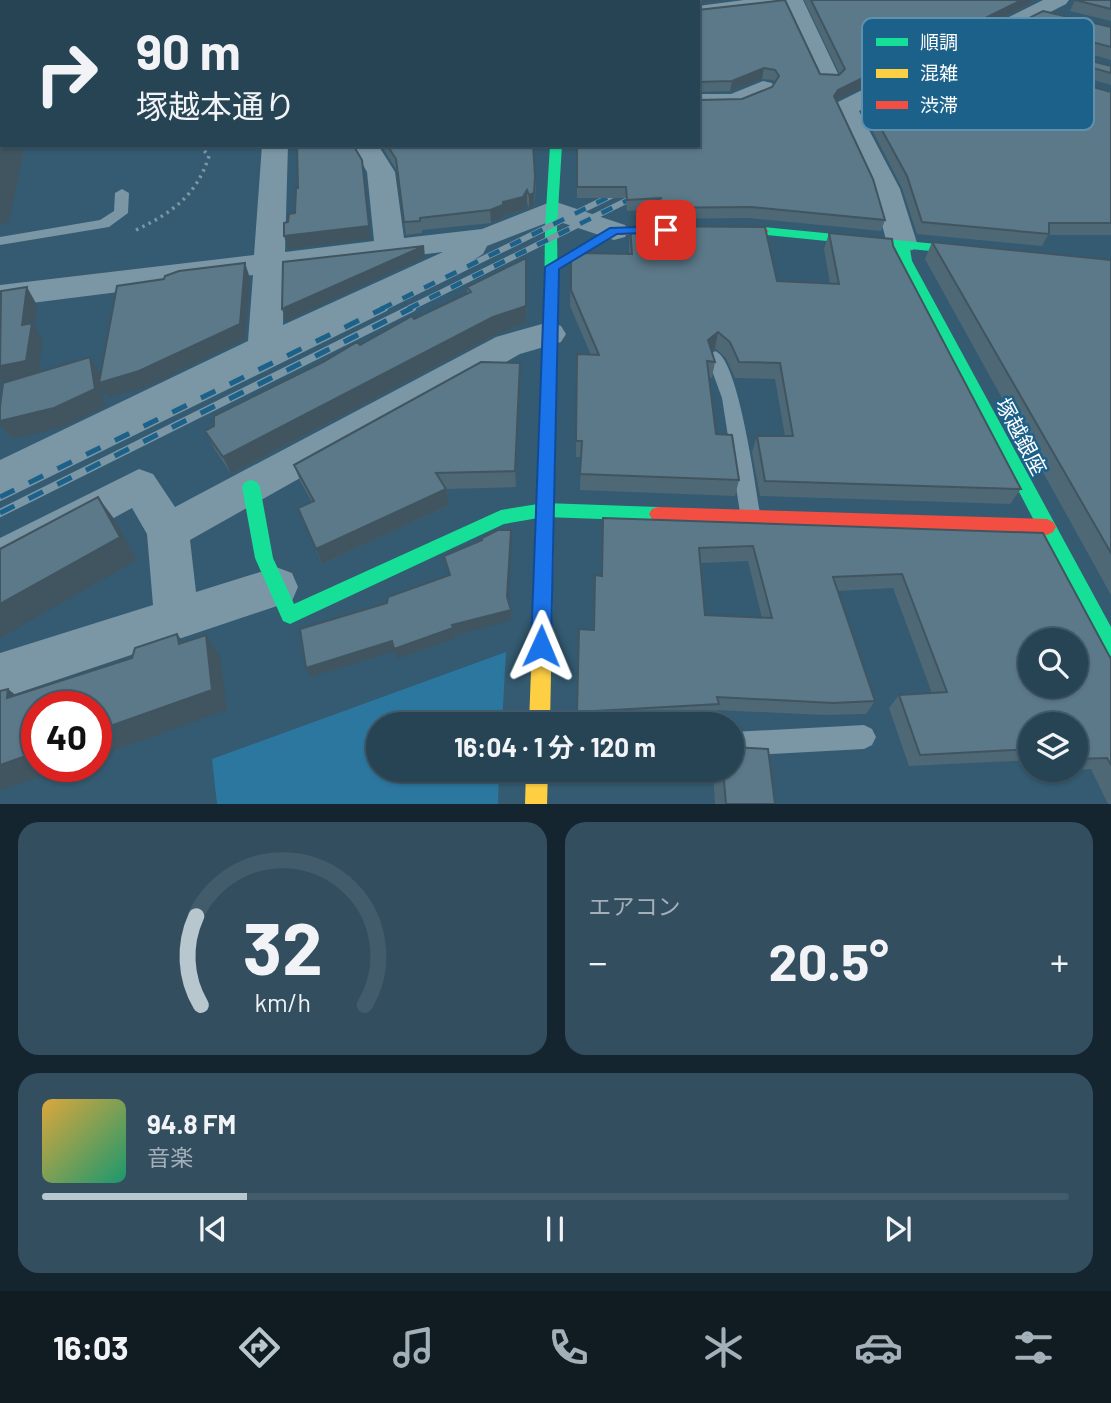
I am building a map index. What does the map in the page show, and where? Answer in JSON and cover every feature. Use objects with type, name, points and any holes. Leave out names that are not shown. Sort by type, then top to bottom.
[{"type":"street","points":[[700,12],[792,0],[828,78]]},
{"type":"street","points":[[1024,18],[1036,12],[1060,9]]},
{"type":"street","points":[[711,101],[735,102],[763,88]]},
{"type":"street","points":[[862,99],[845,108],[886,189],[902,243]]},
{"type":"street","points":[[711,101],[730,128]]},
{"type":"street","points":[[265,347],[275,147]]},
{"type":"street","points":[[366,147],[381,172],[390,249]]},
{"type":"street","points":[[539,712],[556,147]]},
{"type":"street","points":[[0,478],[265,347],[455,258],[488,237],[552,210],[614,231],[748,230],[1001,254]]},
{"type":"street","points":[[552,267],[614,231]]},
{"type":"street","points":[[0,296],[488,237]]},
{"type":"street","name":"塚越銀座","points":[[902,243],[905,261],[1111,647]]},
{"type":"street","points":[[168,531],[508,345],[549,334]]},
{"type":"street","points":[[0,559],[139,485],[168,531],[177,619]]},
{"type":"street","points":[[251,487],[264,558],[290,615],[501,517],[544,510],[1046,527]]},
{"type":"street","points":[[0,676],[276,587]]},
{"type":"street","points":[[536,804],[537,782]]},
{"type":"lane","points":[[0,242],[104,224],[121,214],[122,193]]},
{"type":"lane","points":[[715,357],[731,398],[751,519]]},
{"type":"lane","points":[[744,743],[864,737]]},
{"type":"shaded area","points":[[506,652],[503,712],[366,712],[366,782],[499,782],[498,804],[217,804],[212,759]]},
{"type":"building","points":[[785,0],[820,74],[839,75],[845,69],[811,0],[1022,0],[985,18],[862,18],[862,78],[838,90],[834,96],[873,179],[885,220],[751,207],[640,208],[662,198],[627,200],[626,187],[577,187],[577,147],[700,147],[700,100],[742,99],[772,87],[779,76],[775,70],[764,68],[732,81],[700,82],[700,10]]},
{"type":"building","points":[[1075,0],[1111,0],[1111,9]]},
{"type":"building","points":[[1043,11],[1073,18],[1029,18]]},
{"type":"building","points":[[1094,23],[1111,27],[1111,47],[1094,43]]},
{"type":"building","points":[[1094,62],[1111,66],[1111,73],[1094,68]]},
{"type":"building","points":[[1094,87],[1111,92],[1111,223],[1049,223],[1049,234],[922,222],[907,176],[882,130],[1094,130]]},
{"type":"building","points":[[297,147],[354,147],[362,160],[369,226],[284,236],[284,223],[288,222],[289,214],[295,213],[298,188]]},
{"type":"building","points":[[388,147],[533,147],[534,193],[529,195],[527,190],[523,197],[503,202],[503,205],[490,210],[404,222],[396,159]]},
{"type":"building","points":[[630,226],[765,227],[777,281],[839,284],[829,233],[892,239],[893,246],[1021,489],[765,481],[757,436],[793,436],[780,363],[739,362],[730,342],[718,332],[708,340],[715,362],[707,361],[716,434],[732,435],[739,480],[580,474],[582,441],[576,441],[577,354],[599,355],[571,290],[571,256],[577,253],[632,254]]},
{"type":"building","points":[[932,242],[1111,260],[1111,553]]},
{"type":"building","points":[[424,246],[282,309],[283,262]]},
{"type":"building","points":[[526,258],[526,306],[493,317],[223,457],[205,431],[214,426],[214,416],[323,362],[357,342],[360,345],[412,316],[414,319],[471,292],[467,287]]},
{"type":"building","points":[[245,263],[240,324],[139,371],[99,383],[117,286],[164,279],[165,276],[179,271]]},
{"type":"building","points":[[27,287],[22,325],[32,323],[26,361],[0,366],[1,291]]},
{"type":"building","points":[[90,357],[95,389],[54,408],[0,421],[3,383]]},
{"type":"building","points":[[481,362],[520,363],[515,471],[436,473],[446,489],[316,549],[298,508],[314,501],[294,465]]},
{"type":"building","points":[[98,497],[120,537],[0,604],[0,549]]},
{"type":"building","points":[[603,518],[1043,533],[1111,659],[1111,765],[1107,758],[1088,759],[1088,712],[1018,712],[1018,750],[920,755],[899,695],[947,692],[902,574],[833,577],[875,701],[833,703],[717,697],[719,704],[577,712],[579,629],[594,630],[595,575],[602,576]],"holes":[[[753,546],[772,618],[705,615],[699,548]]]},
{"type":"building","points":[[498,530],[511,530],[507,597],[511,610],[452,625],[453,628],[394,649],[392,641],[306,668],[300,629],[387,603],[388,597],[450,575],[444,556]]},
{"type":"building","points":[[177,634],[179,644],[206,635],[212,690],[112,725],[112,691],[29,691],[132,658],[135,648]]},
{"type":"building","points":[[8,689],[7,698],[21,694],[21,758],[0,765],[0,691]]},
{"type":"building","points":[[744,748],[768,749],[775,804],[726,804],[724,782],[744,782]]},
{"type":"railway","points":[[381,309],[625,189]]},
{"type":"railway","points":[[408,309],[642,193]]},
{"type":"railway","points":[[0,497],[384,308]]},
{"type":"railway","points":[[0,513],[412,308]]},
{"type":"traffic: fast","points":[[551,319],[551,227],[556,147]]},
{"type":"traffic: fast","points":[[763,231],[983,252]]},
{"type":"traffic: fast","points":[[902,243],[905,261],[1111,647]]},
{"type":"traffic: fast","points":[[251,487],[264,558],[290,615],[501,517],[544,510],[658,514]]},
{"type":"traffic: slow","points":[[539,712],[551,319]]},
{"type":"traffic: slow","points":[[536,804],[537,782]]},
{"type":"traffic: jam","points":[[552,267],[614,231],[763,231]]},
{"type":"traffic: jam","points":[[658,514],[1047,527]]},
{"type":"route","points":[[541,646],[552,267],[575,251],[614,231],[666,230]]}]
